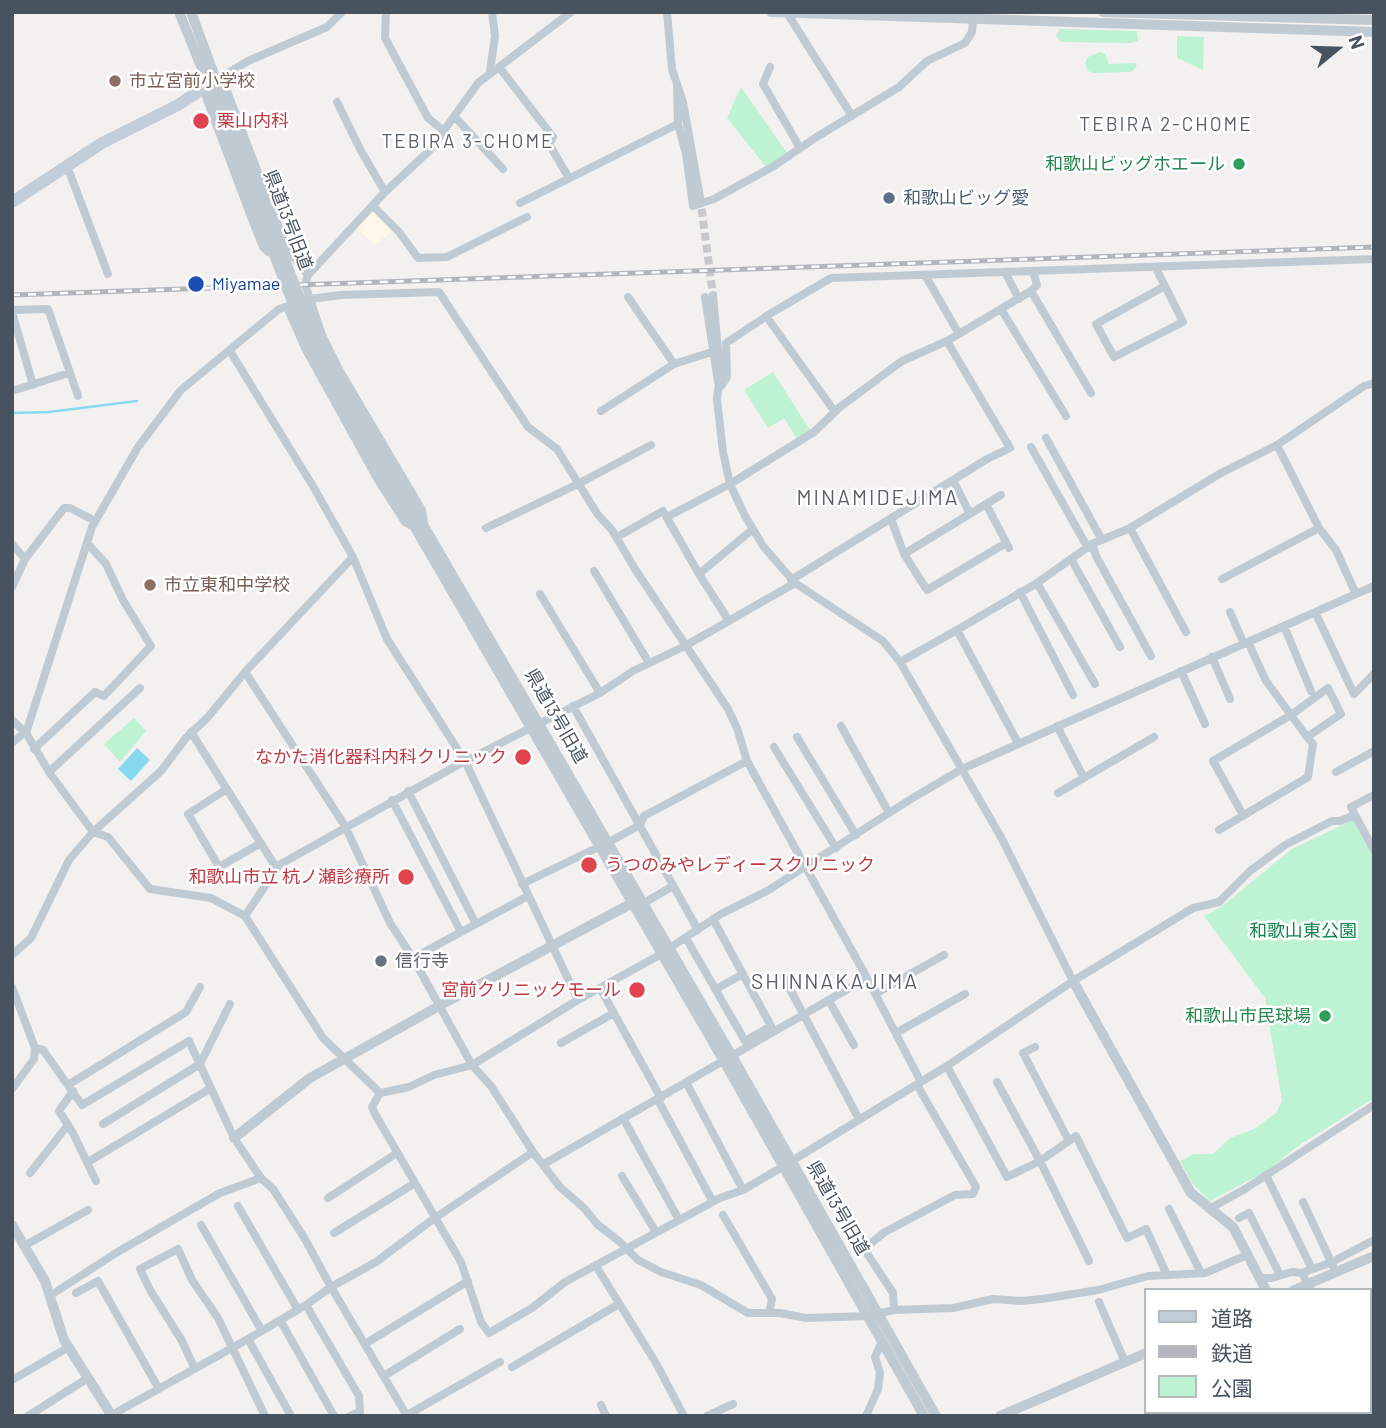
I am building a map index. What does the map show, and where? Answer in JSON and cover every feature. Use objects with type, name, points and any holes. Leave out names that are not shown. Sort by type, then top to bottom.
[{"type":"main road","points":[[12,202],[102,143],[178,105],[213,83]]},
{"type":"street","name":"県道13号旧道","points":[[179,12],[213,83]]},
{"type":"street","name":"県道13号旧道","points":[[191,12],[225,116],[303,306],[342,385],[419,527],[639,901],[874,1316],[936,1416]]},
{"type":"street","points":[[287,249],[275,253],[268,252],[264,247],[206,97],[213,83],[248,61],[327,27],[342,12]]},
{"type":"street","points":[[386,12],[385,38],[428,118],[445,132]]},
{"type":"street","points":[[492,12],[495,36],[494,69],[553,137],[549,144],[569,178]]},
{"type":"street","points":[[287,307],[305,348],[379,480],[405,522],[419,527],[422,510],[340,371],[322,335],[305,285],[308,275],[445,132],[478,83],[571,12]]},
{"type":"street","points":[[667,12],[672,69],[683,102],[700,197]]},
{"type":"street","points":[[771,12],[882,14],[973,20],[990,16],[1374,20]]},
{"type":"street","points":[[1103,12],[1326,21],[1374,32]]},
{"type":"street","points":[[787,13],[852,116]]},
{"type":"street","points":[[677,85],[678,124],[686,154],[693,206],[714,200],[774,166],[899,87],[927,61],[965,43],[972,32],[973,20]]},
{"type":"street","points":[[770,67],[763,85],[800,148]]},
{"type":"street","points":[[213,83],[225,86],[287,249],[308,275]]},
{"type":"street","points":[[337,102],[385,192]]},
{"type":"street","points":[[456,117],[503,169]]},
{"type":"street","points":[[520,203],[678,124]]},
{"type":"street","points":[[67,166],[108,274]]},
{"type":"street","points":[[373,206],[399,232],[418,258],[447,257],[527,217]]},
{"type":"street","points":[[719,388],[727,377],[726,343],[765,316],[831,278],[1374,259]]},
{"type":"street","points":[[1155,267],[1165,286],[1183,322],[1114,357],[1096,324],[1165,286]]},
{"type":"street","points":[[667,517],[730,484],[814,432],[835,412],[902,361],[960,334],[1031,291],[1037,285],[1032,271]]},
{"type":"street","points":[[1005,272],[1019,299]]},
{"type":"street","points":[[925,275],[960,334]]},
{"type":"street","points":[[1031,291],[1091,393]]},
{"type":"street","points":[[12,743],[25,733],[95,521],[138,447],[181,390],[279,309],[310,299],[341,295],[439,292],[528,427],[557,449],[728,709],[747,761],[867,978],[919,1084],[975,1187],[973,1195],[955,1195],[885,1232],[866,1247],[868,1255],[893,1293],[894,1310]]},
{"type":"street","points":[[719,388],[712,352],[709,296],[720,372],[719,388],[717,399],[723,452],[730,484],[753,530],[793,581],[883,641],[900,662],[1001,837],[1073,981],[1176,1170],[1191,1193],[1233,1227],[1265,1288]]},
{"type":"street","points":[[628,297],[674,364]]},
{"type":"street","points":[[33,385],[12,311],[48,309],[78,396]]},
{"type":"street","points":[[1000,309],[1066,416]]},
{"type":"street","points":[[765,316],[835,412]]},
{"type":"street","points":[[245,916],[279,865],[408,791],[534,724],[600,693],[649,663],[729,621],[953,480],[1010,448],[947,341]]},
{"type":"street","points":[[230,352],[353,556],[387,639],[465,761],[578,1000]]},
{"type":"street","points":[[601,411],[674,364],[712,352]]},
{"type":"street","points":[[12,391],[69,373]]},
{"type":"street","points":[[900,662],[1037,583],[1090,546],[1130,528],[1221,473],[1277,445],[1364,386],[1374,383]]},
{"type":"street","points":[[1046,438],[1102,540]]},
{"type":"street","points":[[486,528],[651,445]]},
{"type":"street","points":[[1277,445],[1319,528],[1336,550],[1356,594]]},
{"type":"street","points":[[1031,447],[1151,656]]},
{"type":"street","points":[[953,480],[970,514]]},
{"type":"street","points":[[904,554],[1001,495]]},
{"type":"street","points":[[891,519],[904,554],[927,590],[1008,546],[986,504]]},
{"type":"street","points":[[12,587],[25,559],[64,508],[70,508],[95,521]]},
{"type":"street","points":[[617,537],[663,511],[729,621]]},
{"type":"street","points":[[1130,528],[1186,632]]},
{"type":"street","points":[[1222,579],[1319,528]]},
{"type":"street","points":[[699,574],[753,530]]},
{"type":"street","points":[[34,749],[95,692],[104,696],[151,646],[123,600],[106,564],[87,543]]},
{"type":"street","points":[[12,544],[25,559]]},
{"type":"street","points":[[12,955],[31,939],[69,860],[93,832],[161,771],[191,732],[208,717],[245,672],[353,556]]},
{"type":"street","points":[[1071,559],[1119,647]]},
{"type":"street","points":[[593,571],[649,663]]},
{"type":"street","points":[[1037,583],[1095,684]]},
{"type":"street","points":[[1355,815],[1332,821],[1285,845],[1251,871],[1219,902],[1193,908],[1073,981],[919,1084],[743,1190],[713,1202],[565,1282],[532,1308],[489,1333],[481,1322],[461,1262],[372,1107],[380,1093],[409,1087],[433,1075],[472,1065],[578,1000],[666,951],[713,919],[767,891],[962,769],[1374,586]]},
{"type":"street","points":[[1020,592],[1073,695]]},
{"type":"street","points":[[540,594],[600,693]]},
{"type":"street","points":[[1219,830],[1308,777],[1313,744],[1266,681],[1230,612]]},
{"type":"street","points":[[1315,612],[1354,695],[1374,674]]},
{"type":"street","points":[[1284,626],[1311,691]]},
{"type":"street","points":[[957,631],[1018,743]]},
{"type":"street","points":[[1212,657],[1230,699]]},
{"type":"street","points":[[1181,671],[1205,724]]},
{"type":"street","points":[[245,672],[345,826],[390,923],[413,958],[472,1065],[491,1086],[533,1152],[560,1187],[638,1260],[661,1272],[701,1285],[748,1313],[806,1318],[874,1316],[894,1310],[953,1308],[993,1299],[1042,1299],[1098,1290],[1148,1276],[1201,1273],[1247,1255]]},
{"type":"street","points":[[49,772],[140,688]]},
{"type":"street","points":[[1243,815],[1213,761],[1291,715],[1328,688],[1341,714],[1307,737]]},
{"type":"street","points":[[573,706],[698,930]]},
{"type":"street","points":[[12,720],[25,733],[49,772],[93,832],[108,837],[150,888],[211,898],[245,916],[323,1038],[380,1093]]},
{"type":"street","points":[[841,726],[889,813]]},
{"type":"street","points":[[1057,726],[1084,778]]},
{"type":"street","points":[[191,732],[277,869]]},
{"type":"street","points":[[797,737],[856,835]]},
{"type":"street","points":[[1058,793],[1154,737]]},
{"type":"street","points":[[774,747],[836,848]]},
{"type":"street","points":[[1336,772],[1374,751]]},
{"type":"street","points":[[522,884],[640,825],[644,816],[747,761]]},
{"type":"street","points":[[227,789],[188,814],[219,867],[261,843]]},
{"type":"street","points":[[408,791],[476,923]]},
{"type":"street","points":[[1374,795],[1351,807],[1374,850]]},
{"type":"street","points":[[392,800],[461,932]]},
{"type":"street","points":[[432,876],[448,868]]},
{"type":"street","points":[[234,1138],[310,1078],[552,944],[673,886]]},
{"type":"street","points":[[413,958],[528,896]]},
{"type":"street","points":[[686,938],[745,1041],[771,1026],[713,919]]},
{"type":"street","points":[[875,995],[944,954]]},
{"type":"street","points":[[716,989],[743,974]]},
{"type":"street","points":[[783,976],[859,1119]]},
{"type":"street","points":[[544,1164],[729,1060],[867,978]]},
{"type":"street","points":[[96,1181],[88,1161],[59,1111],[70,1088],[186,1012],[200,986]]},
{"type":"street","points":[[12,987],[35,1048],[34,1059],[12,1089]]},
{"type":"street","points":[[600,988],[713,1202]]},
{"type":"street","points":[[895,1033],[965,994]]},
{"type":"street","points":[[829,1000],[853,1045]]},
{"type":"street","points":[[103,1124],[200,1063],[230,1004]]},
{"type":"street","points":[[561,1043],[614,1013]]},
{"type":"street","points":[[35,1048],[43,1050],[82,1105],[189,1041],[234,1138],[299,1229],[407,1415],[500,1362]]},
{"type":"street","points":[[1035,1047],[1023,1053],[1069,1141]]},
{"type":"street","points":[[947,1066],[1007,1177],[1040,1161],[1076,1136],[1127,1238],[1146,1230],[1167,1275]]},
{"type":"street","points":[[998,1082],[1089,1261]]},
{"type":"street","points":[[687,1084],[743,1190]]},
{"type":"street","points":[[88,1161],[211,1088]]},
{"type":"street","points":[[1209,1209],[1374,1105]]},
{"type":"street","points":[[623,1118],[680,1220]]},
{"type":"street","points":[[30,1172],[68,1125]]},
{"type":"street","points":[[12,1225],[51,1295],[69,1347],[111,1416],[231,1349],[376,1262],[533,1152]]},
{"type":"street","points":[[328,1198],[397,1153]]},
{"type":"street","points":[[1266,1175],[1312,1269]]},
{"type":"street","points":[[622,1176],[656,1232]]},
{"type":"street","points":[[51,1295],[116,1253],[220,1193],[261,1178]]},
{"type":"street","points":[[334,1233],[415,1183]]},
{"type":"street","points":[[1303,1202],[1334,1267]]},
{"type":"street","points":[[238,1206],[359,1396],[360,1412],[350,1416]]},
{"type":"street","points":[[1169,1209],[1201,1273]]},
{"type":"street","points":[[24,1246],[88,1210]]},
{"type":"street","points":[[1239,1217],[1250,1213],[1280,1276]]},
{"type":"street","points":[[723,1215],[772,1299],[769,1313]]},
{"type":"street","points":[[201,1225],[261,1331]]},
{"type":"street","points":[[1302,1273],[1309,1287],[1374,1240]]},
{"type":"street","points":[[195,1369],[173,1324],[150,1290],[140,1269],[178,1249],[192,1280],[218,1318],[265,1416]]},
{"type":"street","points":[[1260,1278],[1334,1267],[1374,1256]]},
{"type":"street","points":[[596,1266],[656,1363],[684,1416]]},
{"type":"street","points":[[76,1293],[98,1281],[159,1389]]},
{"type":"street","points":[[365,1344],[468,1281]]},
{"type":"street","points":[[1100,1302],[1125,1362]]},
{"type":"street","points":[[512,1367],[619,1304]]},
{"type":"street","name":"県道13号旧道","points":[[874,1316],[882,1341],[924,1416]]},
{"type":"street","points":[[280,1320],[334,1416]]},
{"type":"street","points":[[384,1376],[460,1329]]},
{"type":"street","points":[[248,1339],[291,1416]]},
{"type":"street","points":[[866,1416],[878,1389],[880,1373],[875,1357],[882,1341]]},
{"type":"street","points":[[12,1380],[69,1347]]},
{"type":"street","points":[[1000,1416],[1144,1354]]},
{"type":"street","points":[[28,1416],[88,1378]]},
{"type":"street","points":[[707,1416],[722,1413],[733,1404]]},
{"type":"street","points":[[601,1405],[606,1416]]},
{"type":"shaded area","points":[[373,211],[393,231],[374,245],[357,228]]},
{"type":"green space","points":[[1060,29],[1137,31],[1138,41],[1061,42],[1056,36]]},
{"type":"green space","points":[[1177,36],[1204,37],[1203,70],[1177,58]]},
{"type":"green space","points":[[1100,52],[1105,54],[1109,64],[1137,63],[1136,67],[1129,72],[1088,71],[1085,63],[1088,57]]},
{"type":"green space","points":[[741,87],[787,153],[766,167],[727,118]]},
{"type":"green space","points":[[773,372],[810,430],[797,439],[784,418],[768,428],[744,390]]},
{"type":"green space","points":[[134,718],[146,731],[120,762],[104,744]]},
{"type":"green space","name":"和歌山東公園","points":[[1353,820],[1374,858],[1374,1098],[1301,1144],[1265,1172],[1210,1201],[1193,1184],[1180,1161],[1194,1154],[1213,1154],[1230,1138],[1254,1129],[1276,1113],[1282,1101],[1265,998],[1204,916],[1221,907],[1292,849]]},
{"type":"water","points":[[137,748],[150,760],[131,781],[118,769]]},
{"type":"waterway","points":[[12,413],[49,412],[137,401]]},
{"type":"tunnel","points":[[700,197],[713,295]]},
{"type":"railway","points":[[12,295],[1374,247]]},
{"type":"place","name":"市立宮前小学校","points":[[115,81]]},
{"type":"place","name":"栗山内科","points":[[201,121]]},
{"type":"place","name":"和歌山ビッグホエール","points":[[1239,164]]},
{"type":"place","name":"和歌山ビッグ愛","points":[[889,198]]},
{"type":"place","name":"Miyamae","points":[[196,284]]},
{"type":"place","name":"市立東和中学校","points":[[150,585]]},
{"type":"place","name":"なかた消化器科内科クリニック","points":[[523,757]]},
{"type":"place","name":"うつのみやレディースクリニック","points":[[589,865]]},
{"type":"place","name":"和歌山市立 杭ノ瀬診療所","points":[[406,877]]},
{"type":"place","name":"信行寺","points":[[381,961]]},
{"type":"place","name":"宮前クリニックモール","points":[[637,990]]},
{"type":"place","name":"和歌山市民球場","points":[[1325,1016]]},
{"type":"district","name":"TEBIRA 2-CHOME","points":[[1166,125]]},
{"type":"district","name":"TEBIRA 3-CHOME","points":[[468,142]]},
{"type":"district","name":"MINAMIDEJIMA","points":[[878,498]]},
{"type":"district","name":"SHINNAKAJIMA","points":[[835,982]]}]
